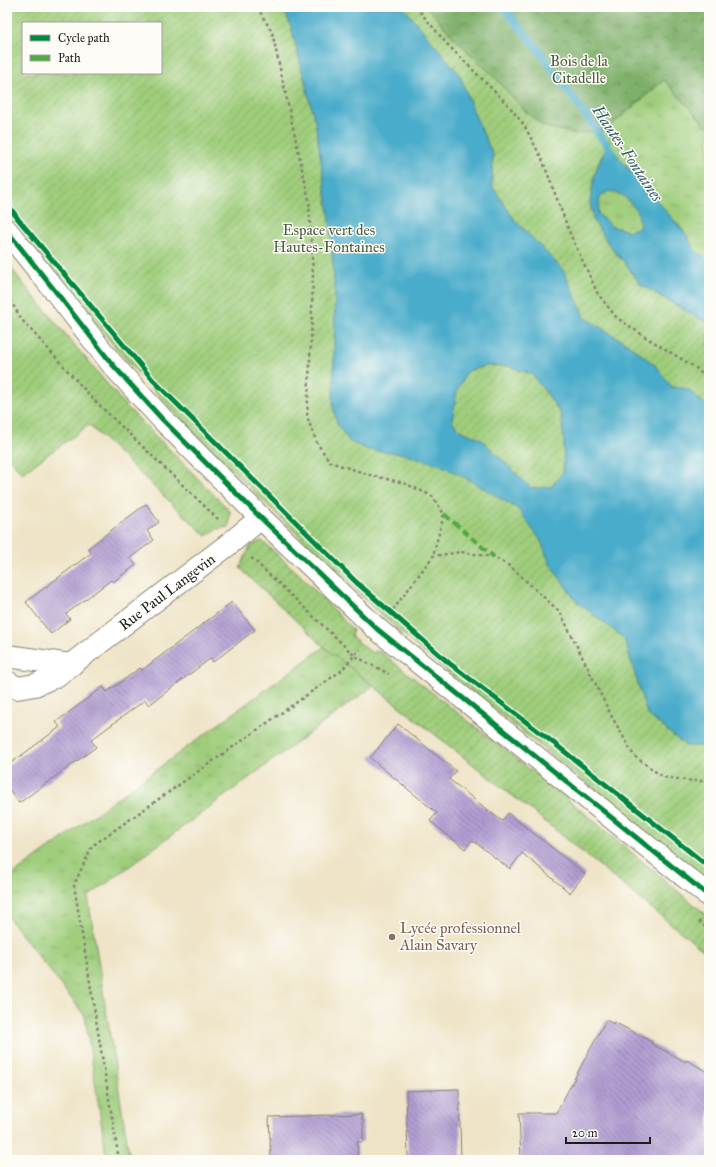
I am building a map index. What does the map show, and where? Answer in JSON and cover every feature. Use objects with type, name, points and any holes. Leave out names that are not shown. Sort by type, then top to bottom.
[{"type":"street","points":[[7,231],[112,364],[163,420],[261,518],[376,629],[709,896]]},
{"type":"street","name":"Rue Paul Langevin","points":[[7,682],[17,688],[35,685],[56,676],[230,544],[261,518]]},
{"type":"street","points":[[7,656],[71,665]]},
{"type":"path","points":[[7,11],[16,7]]},
{"type":"path","points":[[257,7],[272,32],[310,200],[312,274],[311,341],[307,417],[316,443],[330,462],[370,475],[404,483],[432,496],[444,514],[433,556],[391,612]]},
{"type":"path","points":[[416,7],[447,44],[509,106],[524,125],[542,159],[571,236],[602,300],[616,317],[696,368],[709,381]]},
{"type":"path","points":[[433,556],[461,552],[494,557],[511,567],[560,612],[611,714],[634,756],[663,777],[693,781],[709,781]]},
{"type":"path","points":[[386,607],[397,617]]},
{"type":"path","points":[[119,1160],[74,884],[92,846],[341,671],[376,629]]},
{"type":"green space","name":"Espace vert des Hautes-Fontaines","points":[[7,7],[427,7],[453,37],[496,79],[525,111],[544,127],[577,134],[606,130],[611,137],[594,177],[590,203],[611,248],[626,264],[640,284],[709,323],[709,881],[424,653],[371,605],[180,419],[122,355],[7,215]]},
{"type":"green space","name":"Bois de la Citadelle","points":[[427,7],[709,7],[709,129],[664,80],[606,130],[577,134],[544,127],[525,111],[496,79],[453,37]]},
{"type":"green space","points":[[664,80],[709,129],[709,323],[594,221],[594,177],[611,137],[606,130]]},
{"type":"green space","points":[[7,263],[124,404],[230,511],[229,527],[217,529],[206,536],[89,425],[22,473],[7,456]]},
{"type":"green space","points":[[262,541],[299,574],[353,630],[351,636],[372,653],[378,650],[565,797],[709,917],[709,955],[537,815],[324,647],[240,568],[251,545]]},
{"type":"green space","points":[[324,647],[373,686],[88,897],[130,1160],[107,1160],[85,1016],[7,916],[7,879]]},
{"type":"water","points":[[283,7],[403,7],[460,75],[474,113],[493,155],[492,186],[514,219],[563,270],[585,318],[628,344],[655,365],[672,387],[688,389],[709,408],[709,741],[701,746],[686,746],[647,714],[624,638],[576,601],[550,564],[541,541],[518,509],[441,465],[405,454],[369,450],[350,442],[337,424],[333,406],[335,296],[330,220],[315,121],[291,27]],"holes":[[[486,366],[507,366],[532,374],[561,415],[564,442],[563,472],[551,487],[531,488],[481,439],[459,430],[452,421],[457,391],[467,371]]]},
{"type":"water","points":[[608,145],[686,234],[696,252],[709,259],[709,323],[640,284],[626,264],[611,248],[594,221],[590,203],[594,177],[600,160]],"holes":[[[609,191],[621,194],[638,212],[640,227],[629,231],[611,226],[598,214],[600,197]]]},
{"type":"building","points":[[146,504],[159,522],[147,531],[154,540],[130,558],[136,565],[113,582],[111,580],[66,614],[70,619],[51,634],[26,602],[91,553],[88,548]]},
{"type":"building","points":[[232,602],[255,630],[213,662],[211,658],[149,705],[145,700],[91,740],[96,747],[19,803],[7,786],[7,766],[60,727],[56,722],[103,687],[107,692],[140,668],[142,670]]},
{"type":"building","points":[[398,724],[456,771],[449,779],[475,800],[502,821],[508,813],[585,874],[570,893],[522,853],[510,869],[472,840],[465,849],[430,821],[437,813],[370,758]]},
{"type":"building","points":[[606,1020],[613,1024],[614,1022],[652,1042],[652,1044],[686,1062],[687,1060],[709,1073],[709,1160],[521,1160],[519,1113],[556,1113]]},
{"type":"building","points":[[459,1089],[461,1160],[408,1160],[406,1091]]},
{"type":"building","points":[[361,1114],[363,1120],[363,1142],[357,1142],[358,1160],[271,1160],[269,1117]]},
{"type":"waterway","name":"Hautes-Fontaines","points":[[503,7],[541,53],[613,154]]},
{"type":"marked path","points":[[444,514],[494,557]]},
{"type":"cycle path","points":[[7,203],[18,219],[153,380],[356,582],[449,663],[555,744],[709,867]]},
{"type":"cycle path","points":[[7,231],[112,364],[163,420],[261,518],[377,629],[709,896]]},
{"type":"place","name":"Lycée professionnel Alain Savary","points":[[392,937]]}]
